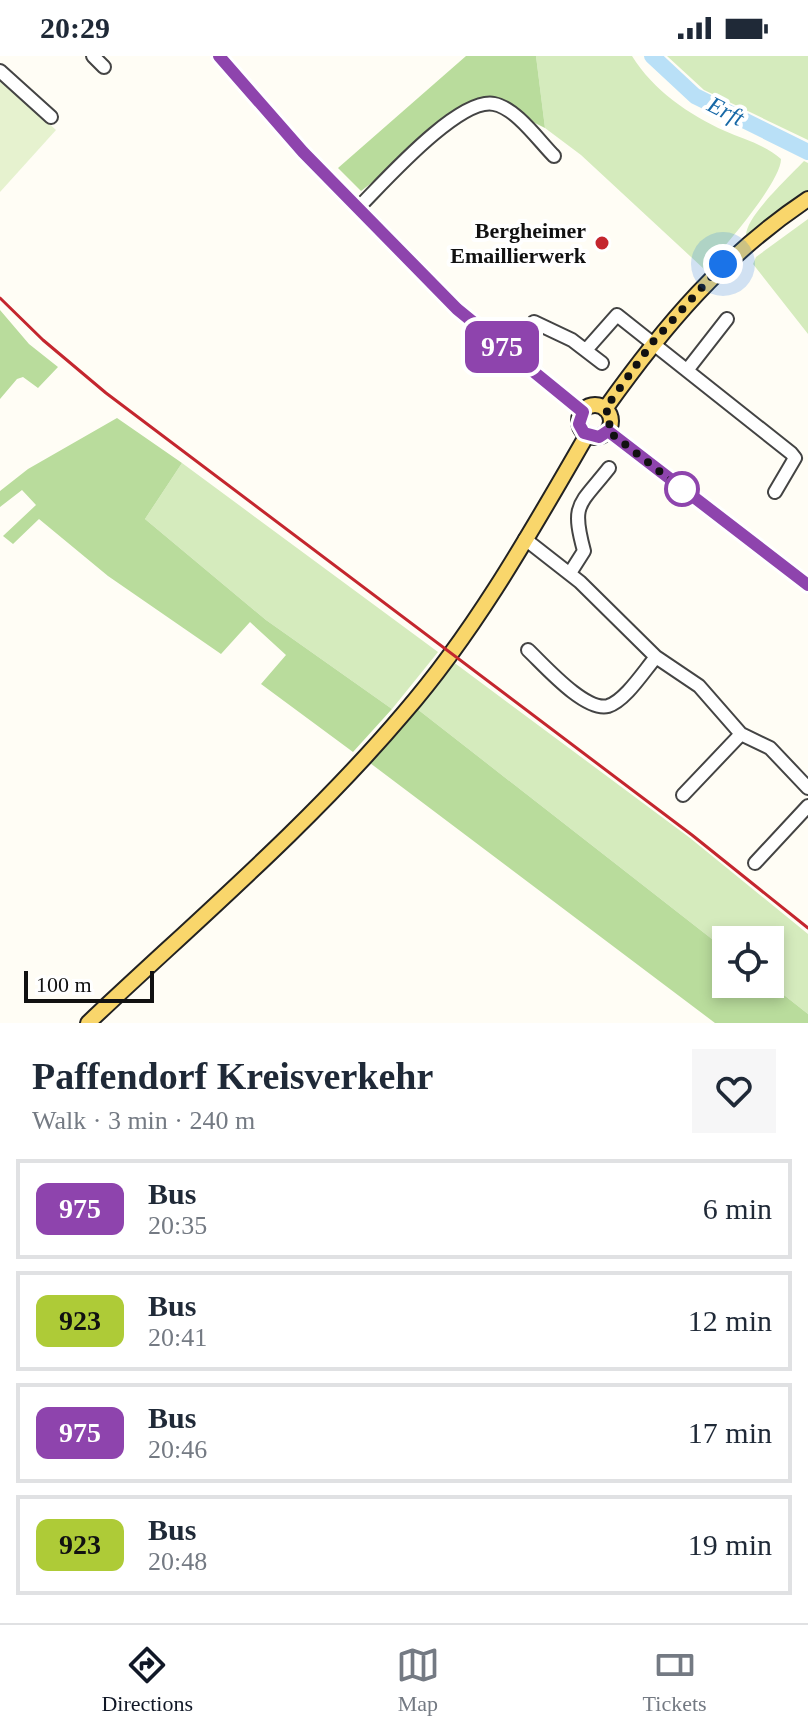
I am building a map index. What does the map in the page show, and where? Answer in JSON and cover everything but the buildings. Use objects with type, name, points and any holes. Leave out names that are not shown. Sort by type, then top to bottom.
[{"type":"main road","points":[[605,409],[652,343],[723,264],[808,199]]},
{"type":"main road","points":[[594,405],[605,409],[611,417],[608,431],[599,437],[587,435],[579,424],[583,412],[594,405]]},
{"type":"main road","points":[[88,1023],[311,812],[396,723],[452,654],[587,435]]},
{"type":"street","points":[[93,56],[104,67]]},
{"type":"street","points":[[219,56],[328,176],[457,309],[583,412]]},
{"type":"street","points":[[0,71],[51,117]]},
{"type":"street","points":[[359,207],[433,136],[465,110],[481,103],[496,104],[509,111],[554,156]]},
{"type":"street","points":[[586,350],[617,315],[795,458],[775,492]]},
{"type":"street","points":[[688,369],[727,319]]},
{"type":"street","points":[[534,322],[586,350],[602,363]]},
{"type":"street","points":[[608,431],[808,585]]},
{"type":"street","points":[[570,573],[584,551],[575,521],[576,509],[609,468]]},
{"type":"street","points":[[525,539],[570,573],[656,657],[699,686],[741,734],[770,748],[808,788]]},
{"type":"street","points":[[528,650],[582,699],[596,707],[609,706],[619,699],[656,657]]},
{"type":"street","points":[[683,795],[741,734]]},
{"type":"street","points":[[755,863],[808,806]]},
{"type":"green space","points":[[466,56],[536,56],[545,128],[482,97],[361,191],[338,168]]},
{"type":"green space","points":[[536,56],[632,56],[650,80],[685,109],[781,159],[772,183],[761,199],[704,269],[581,155],[545,128]]},
{"type":"green space","points":[[667,56],[808,56],[808,140],[704,90]]},
{"type":"green space","points":[[0,79],[56,130],[0,192]]},
{"type":"green space","points":[[804,161],[808,163],[808,195],[746,236],[760,208]]},
{"type":"green space","points":[[808,219],[808,334],[753,264],[756,257]]},
{"type":"green space","points":[[0,310],[29,344],[58,367],[38,388],[23,377],[17,379],[0,399]]},
{"type":"green space","points":[[117,418],[182,463],[145,519],[266,620],[392,709],[353,752],[261,684],[286,655],[250,622],[221,654],[108,576],[39,519],[13,544],[3,536],[36,505],[22,490],[0,507],[0,491],[28,469]]},
{"type":"green space","points":[[182,463],[438,652],[392,709],[266,620],[145,519]]},
{"type":"green space","points":[[452,661],[690,838],[808,934],[808,1014],[784,995],[784,926],[712,926],[712,939],[416,708]]},
{"type":"green space","points":[[416,708],[712,939],[712,998],[784,998],[784,995],[808,1014],[808,1023],[715,1023],[370,763]]},
{"type":"waterway","name":"Erft","points":[[652,56],[695,96],[808,152]]},
{"type":"railway","points":[[0,298],[43,340],[106,393],[692,835],[808,928]]},
{"type":"bus line","name":"975","points":[[219,56],[303,152],[457,309],[583,412],[579,424],[584,433],[599,437],[608,431],[808,585]]},
{"type":"place","name":"Bergheimer Emaillierwerk","points":[[602,243]]},
{"type":"route","points":[[682,489],[608,431],[612,422],[605,409],[652,343],[723,264]]}]
